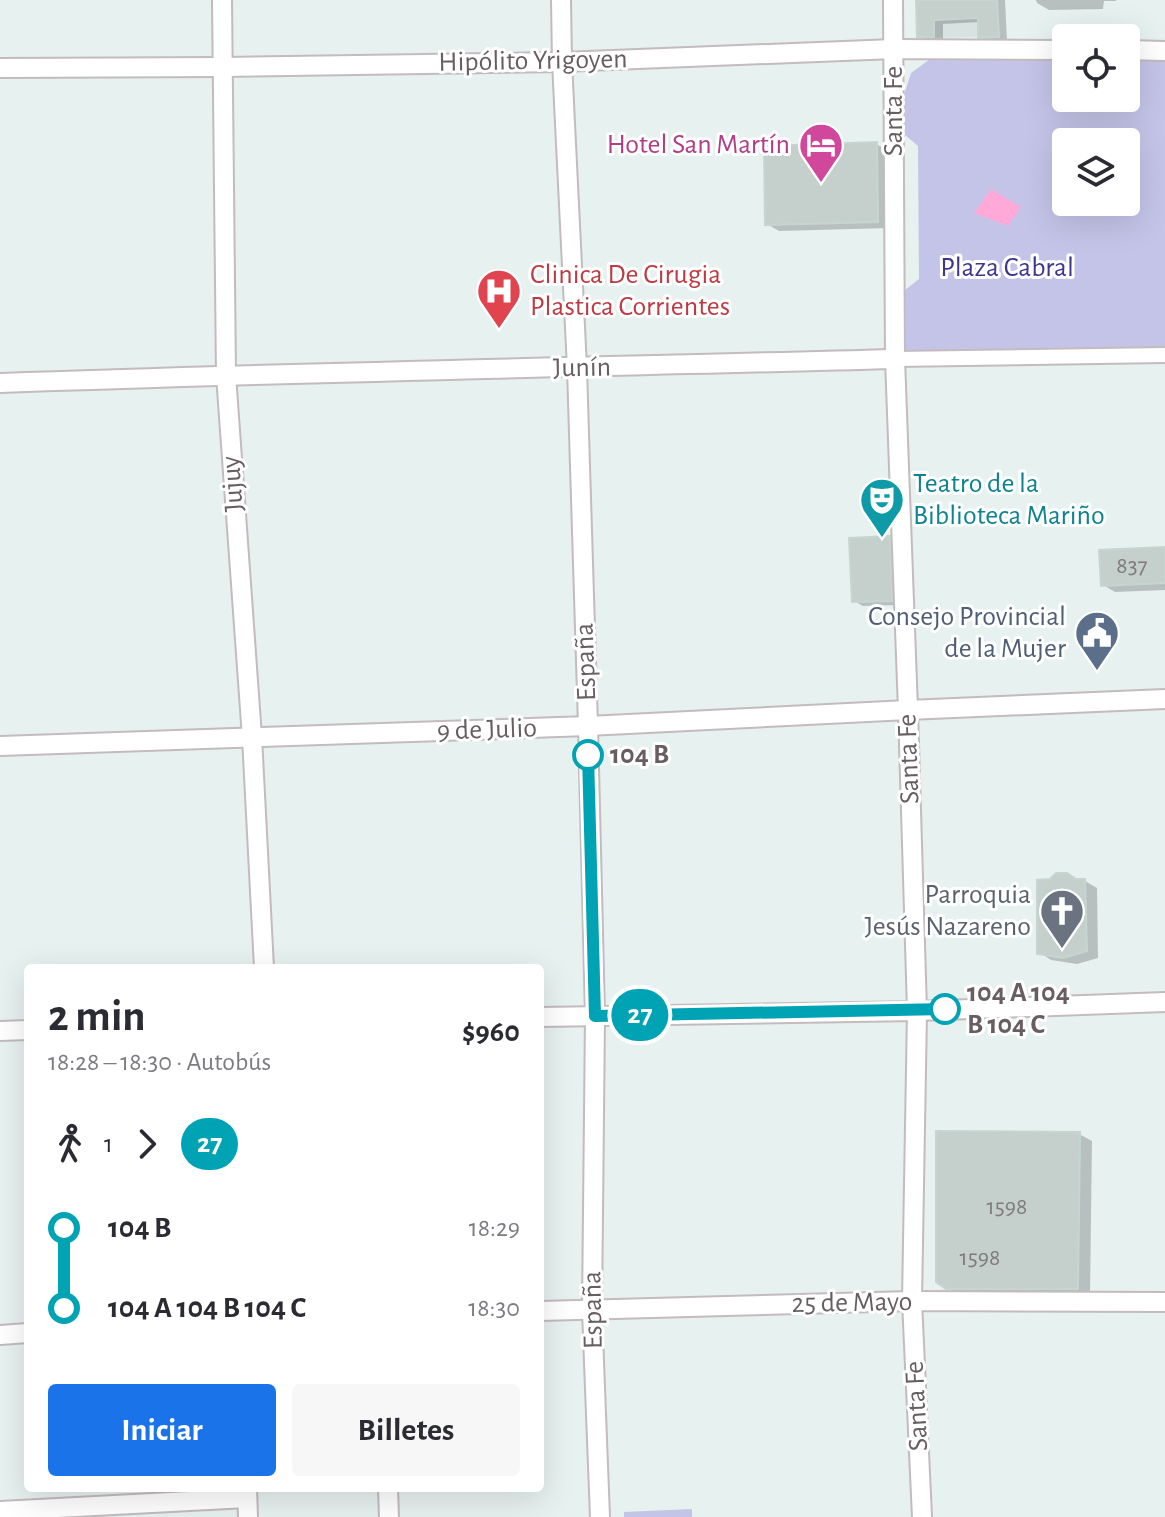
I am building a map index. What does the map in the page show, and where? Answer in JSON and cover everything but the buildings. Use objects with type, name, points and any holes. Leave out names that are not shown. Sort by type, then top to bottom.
[{"type":"street","name":"Jujuy","points":[[222,0],[226,375],[252,737],[264,964]]},
{"type":"street","name":"España","points":[[561,0],[588,726],[595,1016],[592,1310],[600,1517]]},
{"type":"street","name":"Santa Fe","points":[[893,0],[895,359],[917,1011],[912,1301],[922,1517]]},
{"type":"street","name":"Hipólito Yrigoyen","points":[[0,68],[562,62],[894,49],[1052,50]]},
{"type":"street","points":[[1140,50],[1165,51]]},
{"type":"street","name":"Junín","points":[[0,383],[226,375],[1165,355]]},
{"type":"street","name":"9 de Julio","points":[[0,746],[588,726],[1165,699]]},
{"type":"street","points":[[544,1017],[917,1011],[1165,1002]]},
{"type":"street","points":[[0,1031],[24,1030]]},
{"type":"street","name":"25 de Mayo","points":[[544,1311],[912,1301],[1165,1302]]},
{"type":"street","points":[[0,1335],[24,1333]]},
{"type":"street","points":[[388,1492],[389,1517]]},
{"type":"street","points":[[0,1511],[247,1501]]},
{"type":"shaded area","points":[[916,0],[997,0],[999,37],[917,38]]},
{"type":"shaded area","points":[[991,189],[1021,207],[1008,226],[974,213]]},
{"type":"green space","name":"Plaza Cabral","points":[[1165,56],[1165,354],[906,359],[905,290],[919,279],[918,146],[904,134],[904,95],[911,73],[930,59],[1052,58],[1052,112],[1140,112],[1140,57]]},
{"type":"green space","points":[[692,1509],[692,1517],[624,1517],[624,1512]]},
{"type":"bus line","name":"27","points":[[588,755],[595,1016],[945,1009]]},
{"type":"place","name":"Hotel San Martín","points":[[821,184]]},
{"type":"place","name":"Clinica De Cirugia Plastica Corrientes","points":[[499,330]]},
{"type":"place","name":"Teatro de la Biblioteca Mariño","points":[[882,539]]},
{"type":"place","name":"Consejo Provincial de la Mujer","points":[[1097,672]]},
{"type":"place","name":"104 B","points":[[588,755]]},
{"type":"place","name":"Parroquia Jesús Nazareno","points":[[1062,950]]},
{"type":"place","name":"104 A 104 B 104 C","points":[[945,1009]]}]
